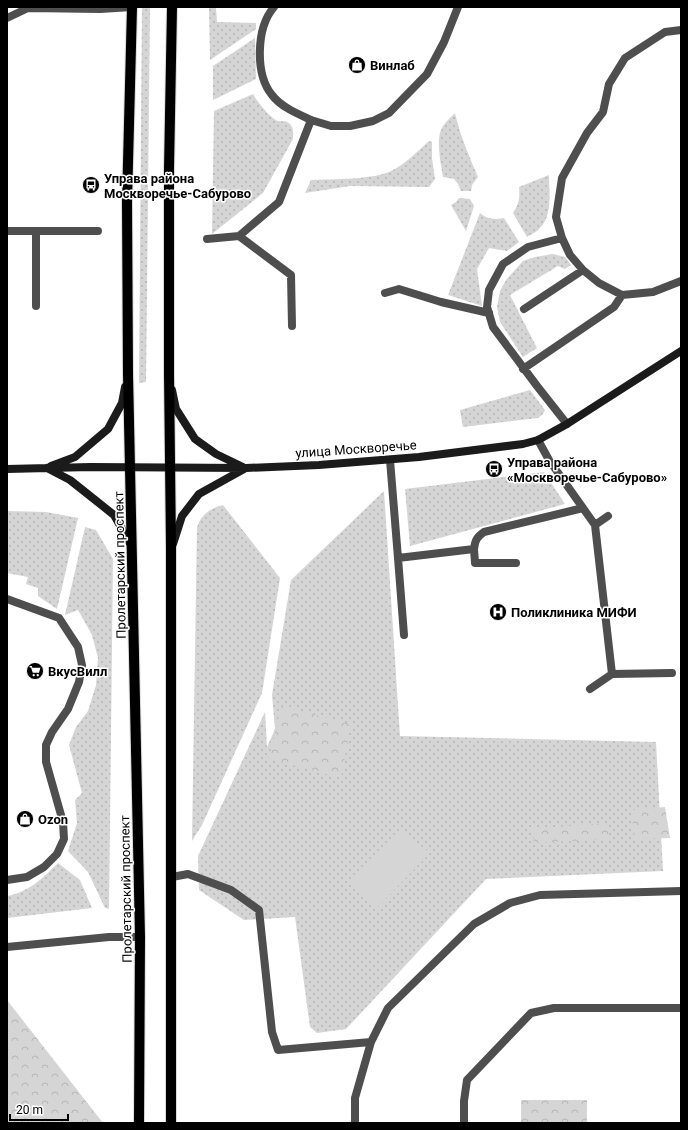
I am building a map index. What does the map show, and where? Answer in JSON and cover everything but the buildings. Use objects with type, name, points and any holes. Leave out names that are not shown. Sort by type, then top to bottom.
[{"type":"main road","name":"Пролетарский проспект","points":[[132,7],[128,202],[128,374],[133,548],[140,937],[139,1123]]},
{"type":"main road","points":[[172,7],[169,169],[169,374],[172,548],[172,1123]]},
{"type":"main road","name":"улица Москворечье","points":[[7,469],[130,467],[246,468],[319,465],[390,460],[523,444],[538,440],[567,424],[681,352]]},
{"type":"main road","points":[[47,468],[75,456],[108,429],[122,403],[128,374]]},
{"type":"main road","points":[[169,374],[176,409],[195,439],[216,454],[246,468]]},
{"type":"main road","points":[[47,468],[70,480],[114,515],[133,548]]},
{"type":"main road","points":[[172,548],[182,516],[198,494],[246,468]]},
{"type":"street","points":[[7,18],[28,8],[100,9],[132,7]]},
{"type":"street","points":[[274,7],[269,12],[262,30],[260,42],[262,72],[265,83],[272,96],[290,110],[311,120],[331,126],[350,126],[373,121],[390,113],[426,74],[444,42],[458,7]]},
{"type":"street","points":[[681,30],[665,32],[625,58],[609,84],[603,112],[587,133],[562,178],[556,217],[562,238],[570,255],[583,270],[599,283],[622,295],[653,292],[681,281]]},
{"type":"street","points":[[207,239],[239,236],[279,202],[311,120]]},
{"type":"street","points":[[7,231],[98,231]]},
{"type":"street","points":[[36,231],[36,306]]},
{"type":"street","points":[[239,236],[291,275],[292,326]]},
{"type":"street","points":[[562,238],[528,247],[503,264],[489,290],[487,307],[492,326],[567,424]]},
{"type":"street","points":[[524,309],[583,270]]},
{"type":"street","points":[[385,293],[399,289],[441,302],[489,314]]},
{"type":"street","points":[[524,369],[614,307],[622,295]]},
{"type":"street","points":[[538,440],[549,460],[595,525],[612,674]]},
{"type":"street","points":[[390,460],[404,635]]},
{"type":"street","points":[[516,563],[475,563],[474,549],[477,537],[484,532],[583,508]]},
{"type":"street","points":[[595,525],[608,516]]},
{"type":"street","points":[[398,558],[474,549]]},
{"type":"street","points":[[7,599],[59,618],[78,647],[82,664],[79,682],[68,710],[52,732],[46,745],[46,762],[63,822],[64,839],[58,854],[44,867],[27,877],[7,880]]},
{"type":"street","points":[[590,689],[612,674],[672,673]]},
{"type":"street","points":[[172,877],[188,874],[231,890],[259,910],[272,1032],[278,1050],[371,1042]]},
{"type":"street","points":[[355,1123],[354,1098],[371,1042],[388,1008],[474,924],[510,902],[540,895],[681,891]]},
{"type":"street","points":[[7,947],[109,938],[140,937]]},
{"type":"street","points":[[464,1123],[464,1101],[467,1080],[531,1014],[554,1008],[681,1008]]},
{"type":"green space","points":[[142,7],[150,7],[146,382],[139,383]]},
{"type":"green space","points":[[209,8],[216,8],[217,22],[256,23],[256,29],[210,60]]},
{"type":"green space","points":[[255,38],[256,79],[213,100],[213,66]]},
{"type":"green space","points":[[253,94],[271,116],[278,121],[290,124],[293,129],[293,139],[263,193],[212,234],[214,111]]},
{"type":"green space","points":[[455,113],[462,137],[478,177],[472,185],[471,191],[461,191],[454,179],[443,177],[439,153],[440,135],[444,125]]},
{"type":"green space","points":[[429,141],[432,142],[432,158],[435,179],[429,187],[350,186],[305,193],[311,180],[376,176],[393,170],[412,157]]},
{"type":"green space","points":[[549,175],[550,195],[547,216],[539,229],[527,237],[513,213],[519,201],[519,187]]},
{"type":"green space","points":[[459,198],[470,199],[474,206],[466,231],[451,205]]},
{"type":"green space","points":[[480,213],[485,217],[497,219],[504,218],[519,242],[507,251],[489,248],[477,269],[482,306],[448,295]]},
{"type":"green space","points":[[553,254],[565,257],[571,265],[565,269],[558,266],[510,295],[537,348],[523,357],[500,322],[497,307],[500,291],[506,280],[523,261]]},
{"type":"green space","points":[[530,390],[545,410],[538,418],[463,427],[460,410]]},
{"type":"green space","points":[[544,472],[565,504],[410,546],[405,489]]},
{"type":"green space","points":[[384,491],[400,736],[656,742],[663,871],[486,879],[346,1029],[317,1033],[310,1027],[295,917],[244,920],[199,890],[198,856],[265,712],[267,747],[275,729],[272,695],[291,580]]},
{"type":"green space","points":[[223,505],[280,578],[262,693],[202,825],[192,841],[197,528],[198,523],[203,516],[214,508]]},
{"type":"green space","points":[[7,511],[46,512],[78,518],[57,609],[38,596],[38,588],[26,584],[28,577],[7,573]]},
{"type":"green space","points":[[85,527],[96,530],[113,559],[109,909],[105,908],[88,872],[68,851],[77,823],[75,800],[82,793],[69,745],[76,727],[88,711],[96,685],[98,658],[92,635],[78,610],[65,615]]},
{"type":"green space","points":[[281,706],[351,724],[341,778],[269,759]]},
{"type":"green space","points":[[665,807],[670,838],[635,839],[631,810]]},
{"type":"green space","points":[[608,823],[610,839],[534,843],[533,829]]},
{"type":"green space","points":[[400,829],[430,853],[375,910],[347,882]]},
{"type":"green space","points":[[58,863],[80,880],[92,908],[7,918],[7,896],[29,888]]},
{"type":"green space","points":[[7,1000],[103,1123],[7,1123]]},
{"type":"green space","points":[[521,1100],[587,1100],[587,1123],[521,1123]]},
{"type":"place","name":"Винлаб","points":[[357,65]]},
{"type":"place","name":"Управа района Москворечье-Сабурово","points":[[91,185]]},
{"type":"place","name":"Управа района «Москворечье-Сабурово»","points":[[494,469]]},
{"type":"place","name":"Поликлиника МИФИ","points":[[498,612]]},
{"type":"place","name":"ВкусВилл","points":[[35,671]]},
{"type":"place","name":"Ozon","points":[[25,819]]}]
